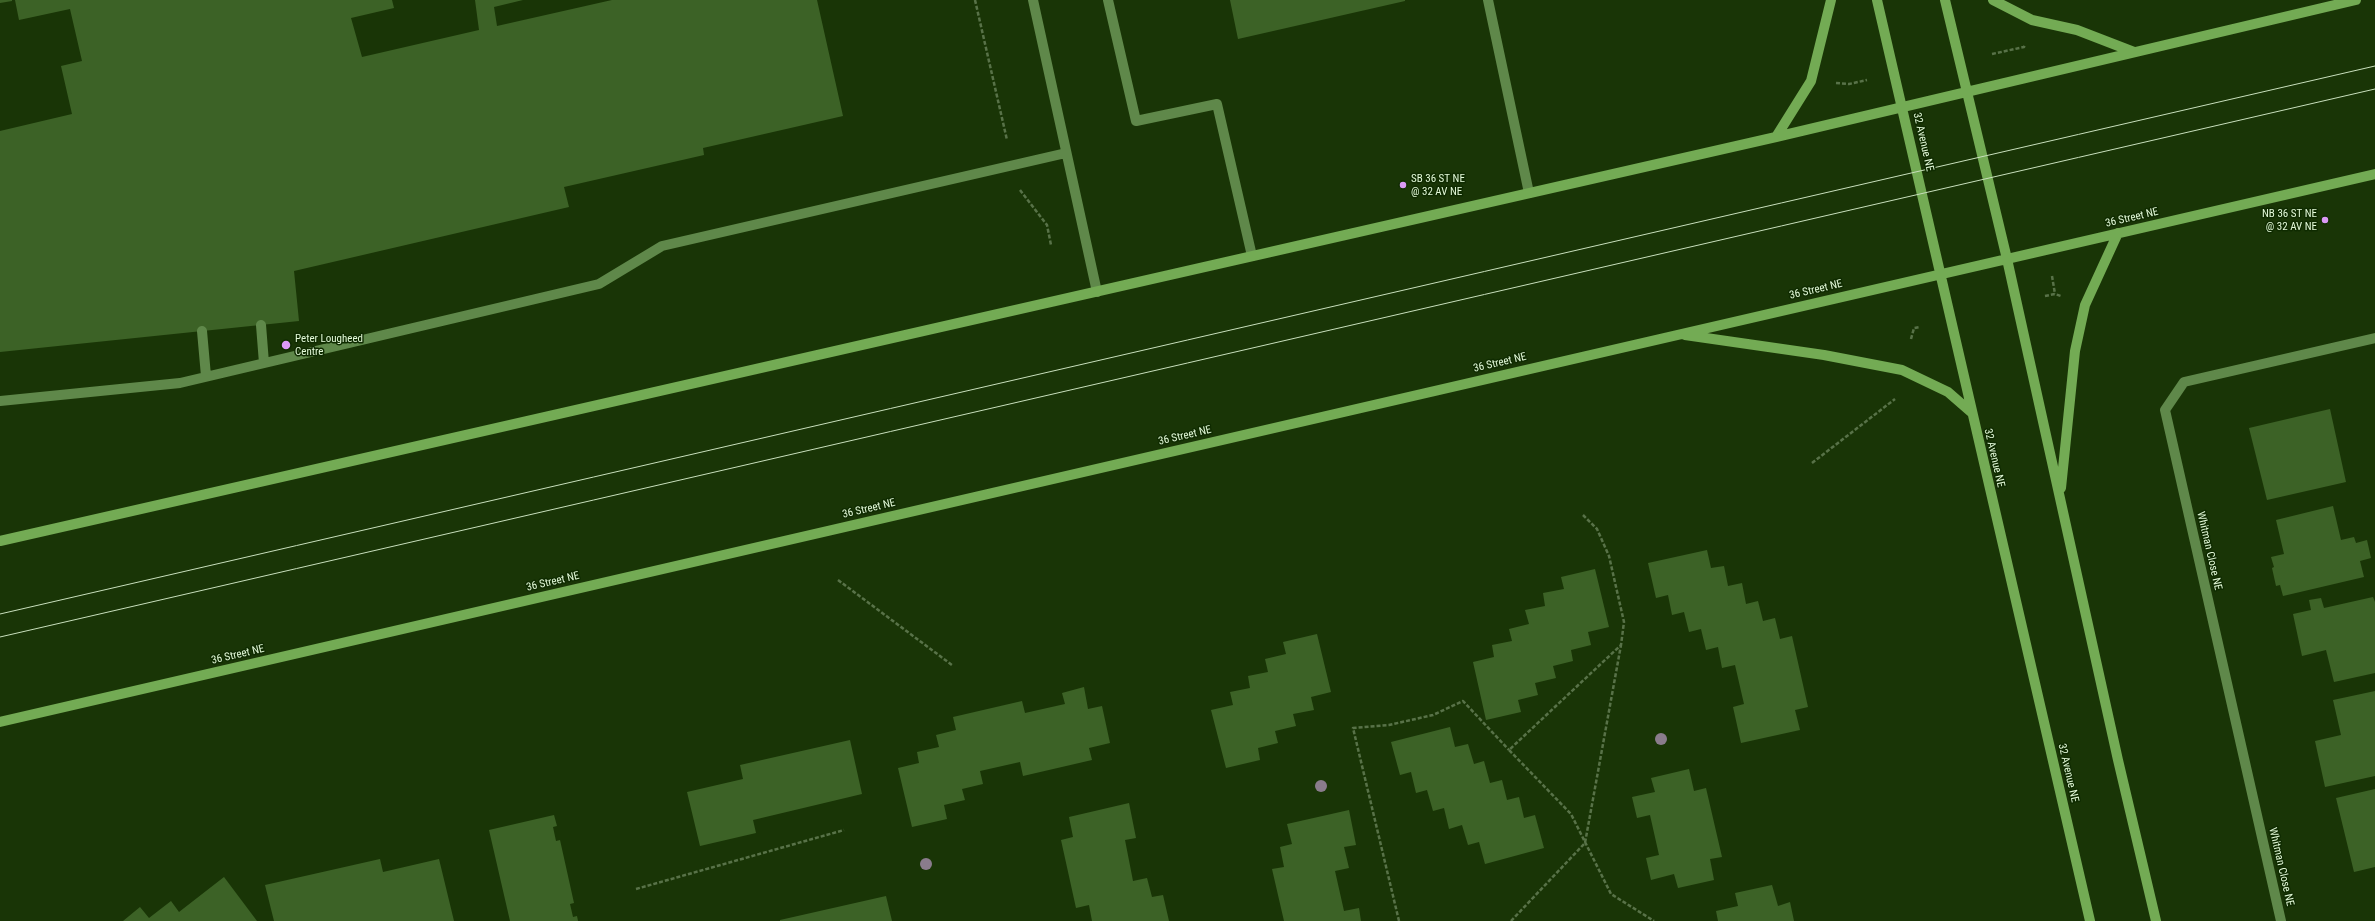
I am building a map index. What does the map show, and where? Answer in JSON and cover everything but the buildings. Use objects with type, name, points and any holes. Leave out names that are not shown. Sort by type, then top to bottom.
[{"type":"main road","points":[[1776,137],[1811,81],[1832,0]]},
{"type":"main road","name":"32 Avenue NE","points":[[1877,0],[1971,412],[2090,921]]},
{"type":"main road","points":[[1945,0],[2007,259],[2118,760],[2156,921]]},
{"type":"main road","points":[[1993,0],[2032,20],[2077,30],[2134,52]]},
{"type":"main road","points":[[0,541],[1529,194],[2356,0]]},
{"type":"main road","name":"36 Street NE","points":[[0,722],[2375,174]]},
{"type":"main road","points":[[2060,496],[2078,335],[2085,305],[2118,233]]},
{"type":"main road","points":[[1680,334],[1824,355],[1902,370],[1948,392],[1971,412]]},
{"type":"street","points":[[1033,0],[1097,292]]},
{"type":"street","points":[[1108,0],[1136,120],[1217,104],[1252,256]]},
{"type":"street","points":[[1488,0],[1529,194]]},
{"type":"street","points":[[0,401],[180,383],[599,284],[662,246],[1066,153]]},
{"type":"street","points":[[261,325],[264,363]]},
{"type":"street","points":[[202,331],[206,376]]},
{"type":"street","name":"Whitman Close NE","points":[[2281,921],[2165,410],[2184,382],[2375,338]]},
{"type":"path","points":[[975,0],[1008,142]]},
{"type":"path","points":[[1992,54],[2024,47]]},
{"type":"path","points":[[1848,84],[1867,80]]},
{"type":"path","points":[[1016,185],[1047,225],[1051,245]]},
{"type":"path","points":[[2052,276],[2055,294]]},
{"type":"path","points":[[2045,296],[2055,294],[2062,296]]},
{"type":"path","points":[[1911,339],[1914,328],[1920,327]]},
{"type":"path","points":[[1812,463],[1894,400]]},
{"type":"path","points":[[1511,921],[1585,843],[1621,645],[1624,622],[1609,556],[1597,529],[1583,515]]},
{"type":"path","points":[[838,580],[952,665]]},
{"type":"path","points":[[1509,750],[1621,645]]},
{"type":"path","points":[[1399,921],[1353,728],[1389,725],[1433,715],[1463,702],[1571,814],[1611,894],[1654,921]]},
{"type":"path","points":[[636,889],[844,830]]},
{"type":"tram line","points":[[0,614],[2375,66]]},
{"type":"tram line","points":[[0,637],[2375,89]]},
{"type":"place","name":"SB 36 ST NE @ 32 AV NE","points":[[1403,185]]},
{"type":"place","name":"NB 36 ST NE @ 32 AV NE","points":[[2325,220]]},
{"type":"place","name":"Peter Lougheed Centre","points":[[286,345]]}]
